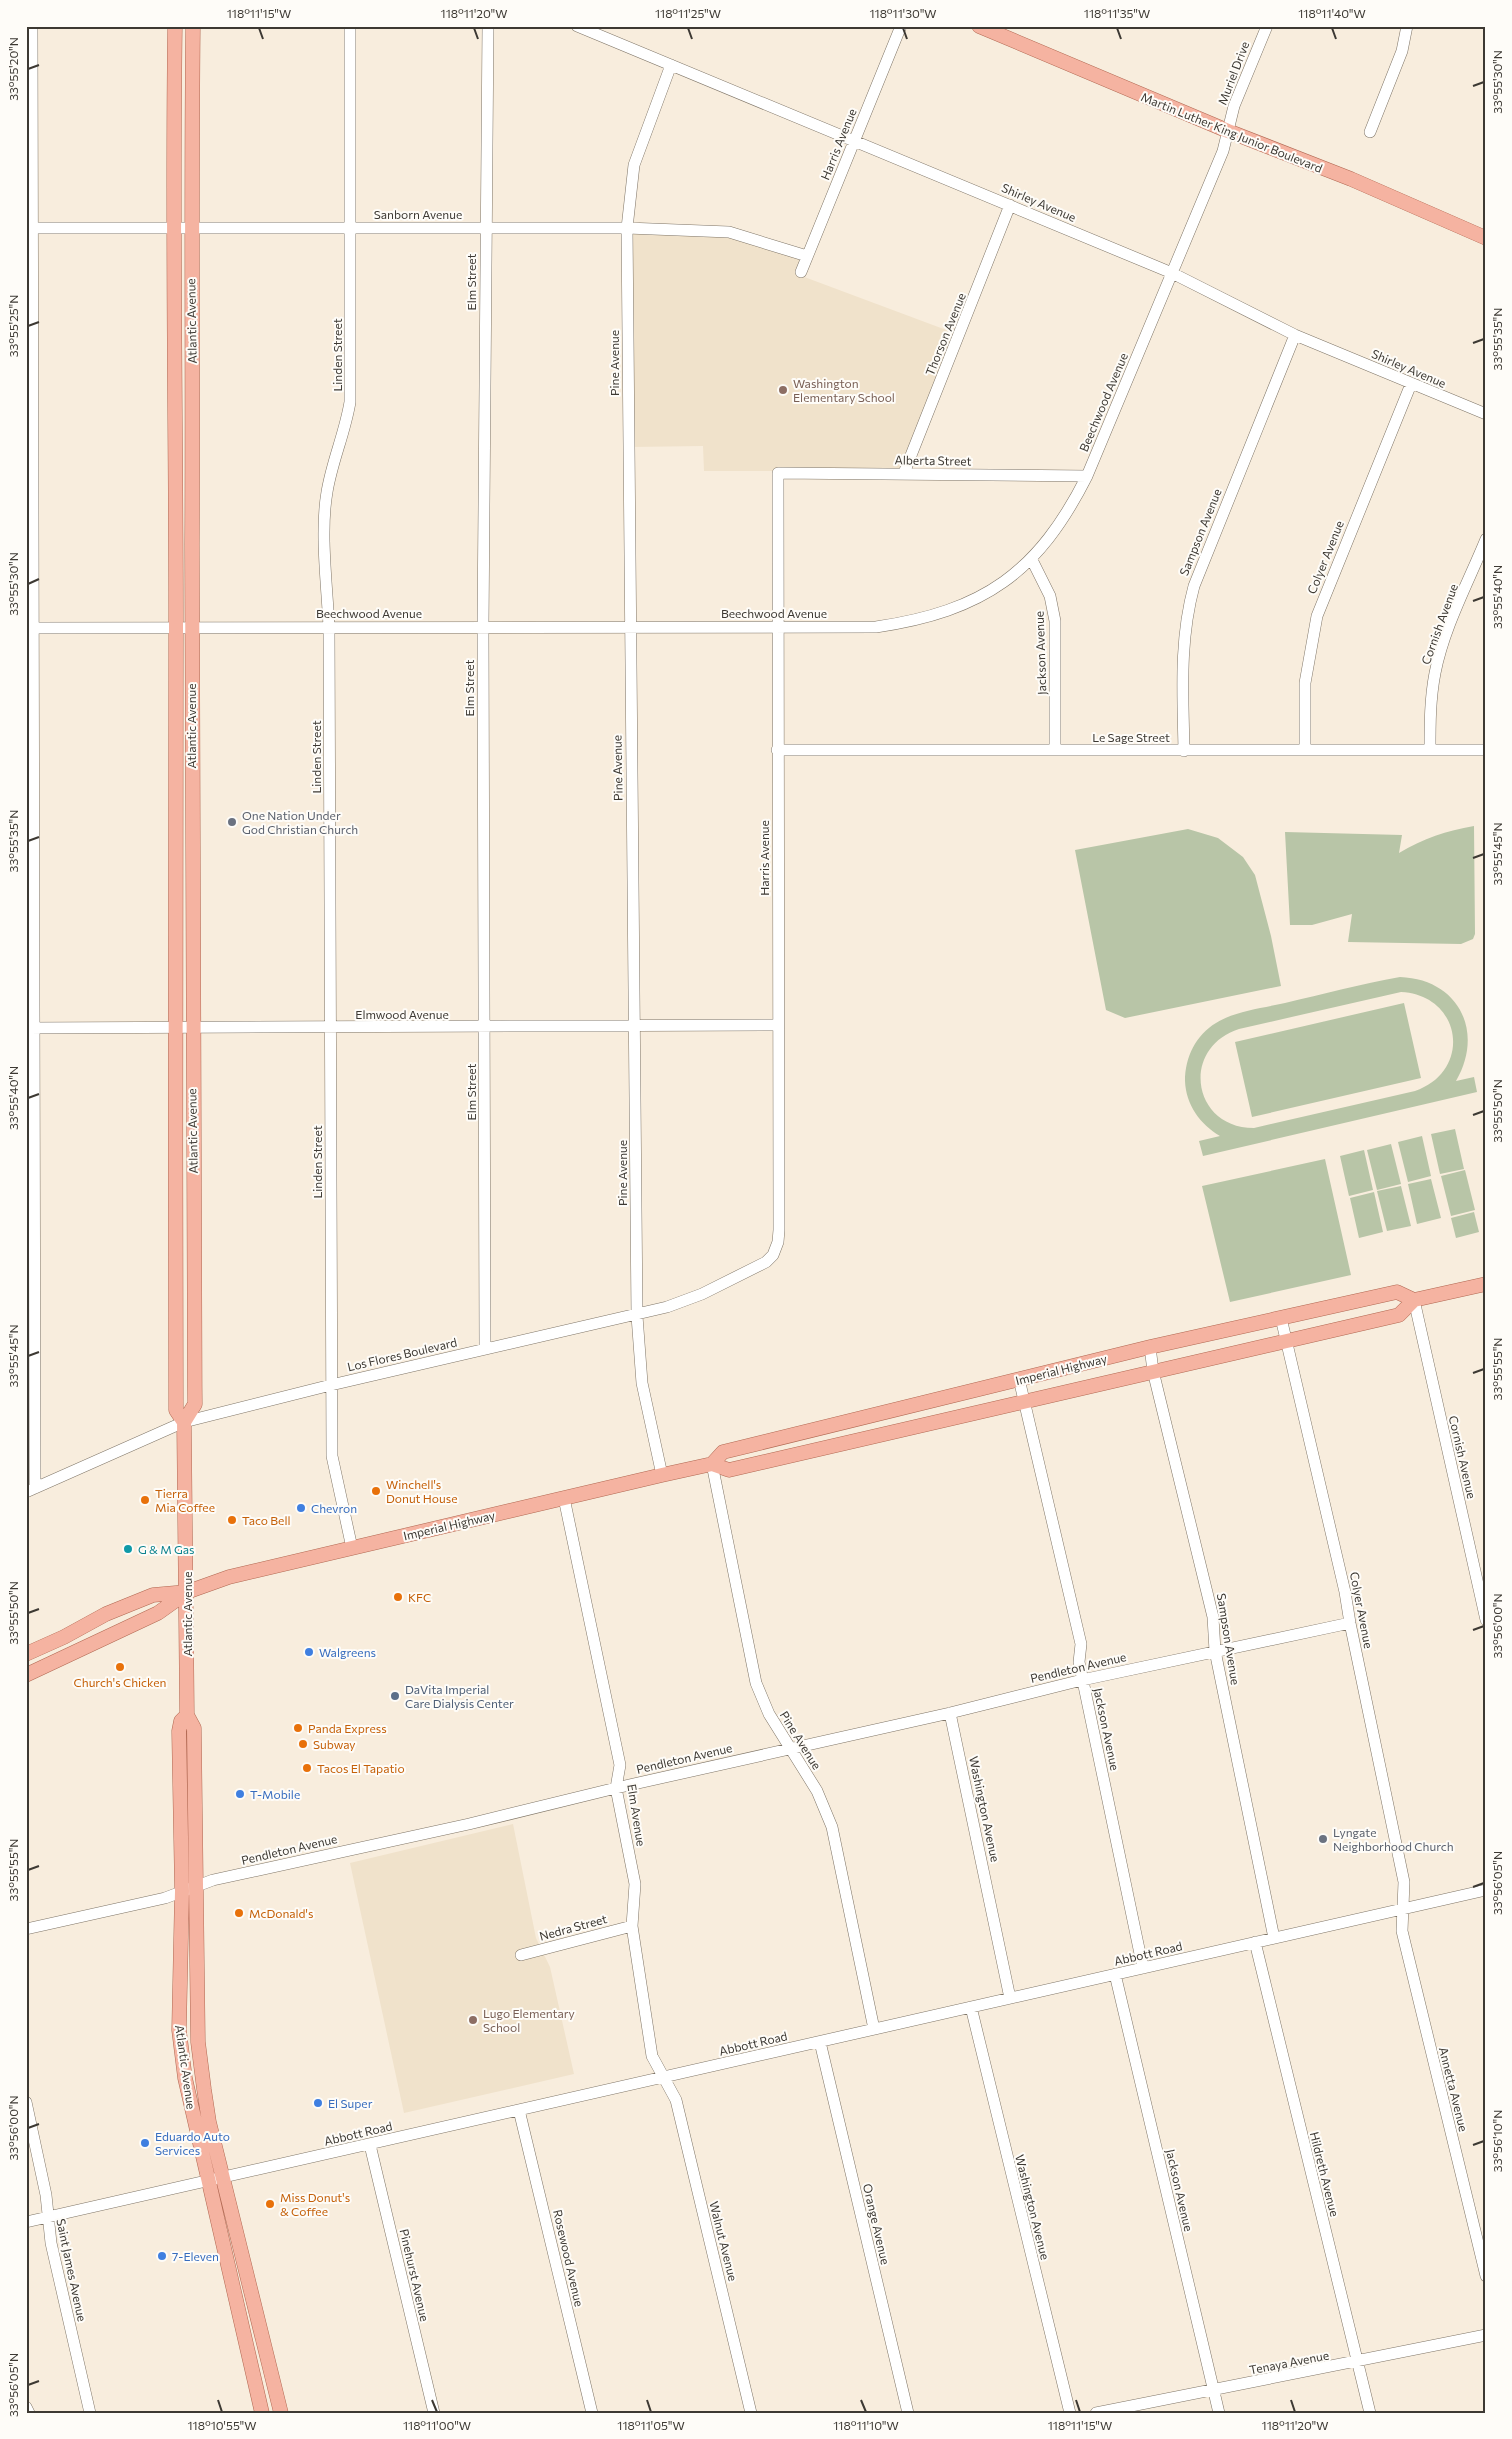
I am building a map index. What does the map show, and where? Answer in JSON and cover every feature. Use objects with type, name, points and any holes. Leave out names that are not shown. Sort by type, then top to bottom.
[{"type":"main road","name":"Atlantic Avenue","points":[[175,26],[173,174],[176,628],[174,1027],[176,1410],[184,1422]]},
{"type":"main road","name":"Atlantic Avenue","points":[[193,26],[190,229],[190,1027],[195,1404],[184,1422],[187,1715],[194,1728],[198,2042],[209,2122],[281,2413]]},
{"type":"main road","name":"Martin Luther King Junior Boulevard","points":[[979,26],[1486,238]]},
{"type":"main road","name":"Imperial Highway","points":[[26,1654],[64,1638],[106,1614],[153,1595],[187,1592],[229,1577],[662,1475],[712,1464],[729,1470],[1399,1315],[1414,1300],[1486,1284]]},
{"type":"main road","name":"Imperial Highway","points":[[712,1464],[723,1452],[1150,1347],[1397,1292],[1414,1300]]},
{"type":"main road","name":"Imperial Highway","points":[[26,1675],[158,1613],[187,1592]]},
{"type":"main road","name":"Atlantic Avenue","points":[[187,1715],[181,1721],[179,1731],[182,1891],[179,2030],[186,2085],[262,2413]]},
{"type":"street","points":[[30,1490],[29,228],[32,26]]},
{"type":"street","name":"Linden Street","points":[[350,26],[350,402],[347,421],[330,477],[325,516],[329,627],[332,1456],[352,1548]]},
{"type":"street","name":"Elm Street","points":[[485,1349],[483,626],[488,26]]},
{"type":"street","name":"Shirley Avenue","points":[[577,26],[1172,273],[1295,335],[1486,414]]},
{"type":"street","name":"Harris Avenue","points":[[801,272],[901,26]]},
{"type":"street","name":"Muriel Drive","points":[[1228,131],[1234,106],[1267,26]]},
{"type":"street","points":[[1370,132],[1402,50],[1407,26]]},
{"type":"street","name":"Pine Avenue","points":[[662,1475],[642,1383],[637,1316],[629,627],[627,228],[634,165],[671,65]]},
{"type":"street","name":"Beechwood Avenue","points":[[29,628],[876,627],[920,619],[964,604],[990,591],[1032,560],[1064,520],[1087,476],[1223,151],[1228,131]]},
{"type":"street","name":"Thorson Avenue","points":[[904,473],[1010,205]]},
{"type":"street","name":"Sanborn Avenue","points":[[29,228],[627,228],[744,234],[807,256]]},
{"type":"street","name":"Sampson Avenue","points":[[1184,751],[1184,638],[1194,586],[1295,335]]},
{"type":"street","name":"Colyer Avenue","points":[[1305,750],[1305,683],[1317,616],[1411,384]]},
{"type":"street","name":"Harris Avenue","points":[[778,473],[778,1242]]},
{"type":"street","name":"Alberta Street","points":[[778,473],[1087,476]]},
{"type":"street","name":"Cornish Avenue","points":[[1430,750],[1430,717],[1435,672],[1446,638],[1486,540]]},
{"type":"street","name":"Jackson Avenue","points":[[1032,560],[1050,596],[1056,620],[1055,750]]},
{"type":"street","name":"Le Sage Street","points":[[777,750],[1486,750]]},
{"type":"street","name":"Elmwood Avenue","points":[[30,1028],[485,1028],[778,1025]]},
{"type":"street","name":"Los Flores Boulevard","points":[[30,1490],[184,1422],[331,1385],[637,1316],[702,1294],[757,1268],[773,1255],[778,1242]]},
{"type":"street","name":"Cornish Avenue","points":[[1414,1300],[1486,1620]]},
{"type":"street","name":"Colyer Avenue","points":[[1281,1318],[1345,1592],[1404,1882],[1404,1908]]},
{"type":"street","name":"Sampson Avenue","points":[[1150,1347],[1153,1372],[1213,1617],[1215,1652],[1274,1938]]},
{"type":"street","name":"Jackson Avenue","points":[[1019,1379],[1080,1644],[1079,1662],[1082,1680],[1143,1968]]},
{"type":"street","name":"Pine Avenue","points":[[712,1464],[756,1684],[769,1714],[817,1791],[832,1827],[874,2029]]},
{"type":"street","name":"Elm Avenue","points":[[564,1498],[620,1765],[616,1788],[635,1884],[632,1926],[652,2056],[664,2077]]},
{"type":"street","name":"Pendleton Avenue","points":[[26,1929],[165,1898],[213,1880],[468,1824],[616,1788],[950,1713],[1082,1680],[1350,1623]]},
{"type":"street","name":"Washington Avenue","points":[[950,1713],[1010,1998]]},
{"type":"street","name":"Abbott Road","points":[[26,2222],[1486,1890]]},
{"type":"street","name":"Annetta Avenue","points":[[1404,1908],[1402,1931],[1486,2276]]},
{"type":"street","name":"Nedra Street","points":[[521,1955],[632,1926]]},
{"type":"street","name":"Hildreth Avenue","points":[[1255,1942],[1370,2413]]},
{"type":"street","name":"Jackson Avenue","points":[[1115,1974],[1219,2413]]},
{"type":"street","name":"Washington Avenue","points":[[971,2007],[1070,2413]]},
{"type":"street","name":"Orange Avenue","points":[[820,2042],[908,2413]]},
{"type":"street","name":"Walnut Avenue","points":[[664,2077],[676,2100],[751,2413]]},
{"type":"street","name":"Saint James Avenue","points":[[26,2102],[46,2195],[47,2218],[62,2298],[90,2413]]},
{"type":"street","name":"Rosewood Avenue","points":[[519,2110],[592,2413]]},
{"type":"street","name":"Pinehurst Avenue","points":[[370,2144],[434,2413]]},
{"type":"street","name":"Tenaya Avenue","points":[[1096,2413],[1486,2335]]},
{"type":"street","points":[[26,2407],[29,2413]]},
{"type":"shaded area","name":"Washington Elementary School","points":[[629,230],[715,231],[805,257],[799,275],[957,334],[903,471],[704,471],[703,446],[631,447]]},
{"type":"shaded area","name":"Lugo Elementary School","points":[[513,1824],[536,1938],[550,1967],[574,2074],[404,2113],[350,1863]]},
{"type":"green space","points":[[1474,826],[1475,934],[1473,939],[1461,944],[1348,942],[1352,914],[1312,925],[1290,925],[1285,832],[1402,835],[1399,853],[1435,836]]},
{"type":"green space","points":[[1188,829],[1218,838],[1243,857],[1255,875],[1271,936],[1281,986],[1125,1018],[1106,1010],[1075,850]]},
{"type":"green space","points":[[1400,977],[1420,980],[1437,987],[1451,998],[1461,1011],[1466,1027],[1468,1044],[1464,1062],[1456,1081],[1474,1077],[1477,1092],[1203,1156],[1199,1141],[1220,1136],[1206,1126],[1195,1113],[1188,1098],[1185,1081],[1187,1064],[1193,1048],[1197,1040],[1209,1028],[1224,1019],[1240,1013]],"holes":[[[1401,992],[1421,996],[1437,1006],[1448,1019],[1453,1035],[1452,1052],[1446,1068],[1434,1081],[1415,1091],[1254,1128],[1233,1125],[1217,1115],[1206,1102],[1201,1086],[1201,1069],[1208,1052],[1220,1039],[1239,1029]]]},
{"type":"green space","points":[[1404,1003],[1421,1078],[1252,1117],[1235,1042]]},
{"type":"green space","points":[[1455,1129],[1464,1169],[1440,1174],[1431,1134]]},
{"type":"green space","points":[[1422,1136],[1431,1176],[1408,1182],[1398,1142]]},
{"type":"green space","points":[[1391,1144],[1401,1184],[1377,1190],[1367,1150]]},
{"type":"green space","points":[[1364,1150],[1373,1190],[1349,1196],[1340,1156]]},
{"type":"green space","points":[[1325,1159],[1351,1275],[1230,1302],[1202,1186]]},
{"type":"green space","points":[[1465,1170],[1475,1210],[1451,1216],[1441,1176]]},
{"type":"green space","points":[[1431,1179],[1441,1218],[1417,1224],[1408,1184]]},
{"type":"green space","points":[[1401,1186],[1411,1226],[1387,1231],[1377,1191]]},
{"type":"green space","points":[[1374,1192],[1383,1232],[1359,1238],[1350,1198]]},
{"type":"green space","points":[[1474,1212],[1479,1232],[1456,1238],[1451,1218]]},
{"type":"place","name":"Washington Elementary School","points":[[783,390]]},
{"type":"place","name":"One Nation Under God Christian Church","points":[[232,822]]},
{"type":"place","name":"Winchell's Donut House","points":[[376,1491]]},
{"type":"place","name":"Tierra Mia Coffee","points":[[145,1500]]},
{"type":"place","name":"Chevron","points":[[301,1508]]},
{"type":"place","name":"Taco Bell","points":[[232,1520]]},
{"type":"place","name":"G & M Gas","points":[[128,1549]]},
{"type":"place","name":"KFC","points":[[398,1597]]},
{"type":"place","name":"Walgreens","points":[[309,1652]]},
{"type":"place","name":"Church's Chicken","points":[[120,1667]]},
{"type":"place","name":"DaVita Imperial Care Dialysis Center","points":[[395,1696]]},
{"type":"place","name":"Panda Express","points":[[298,1728]]},
{"type":"place","name":"Subway","points":[[303,1744]]},
{"type":"place","name":"Tacos El Tapatio","points":[[307,1768]]},
{"type":"place","name":"T-Mobile","points":[[240,1794]]},
{"type":"place","name":"Lyngate Neighborhood Church","points":[[1323,1839]]},
{"type":"place","name":"McDonald's","points":[[239,1913]]},
{"type":"place","name":"Lugo Elementary School","points":[[473,2020]]},
{"type":"place","name":"El Super","points":[[318,2103]]},
{"type":"place","name":"Eduardo Auto Services","points":[[145,2143]]},
{"type":"place","name":"Miss Donut's & Coffee","points":[[270,2204]]},
{"type":"place","name":"7-Eleven","points":[[162,2256]]}]
